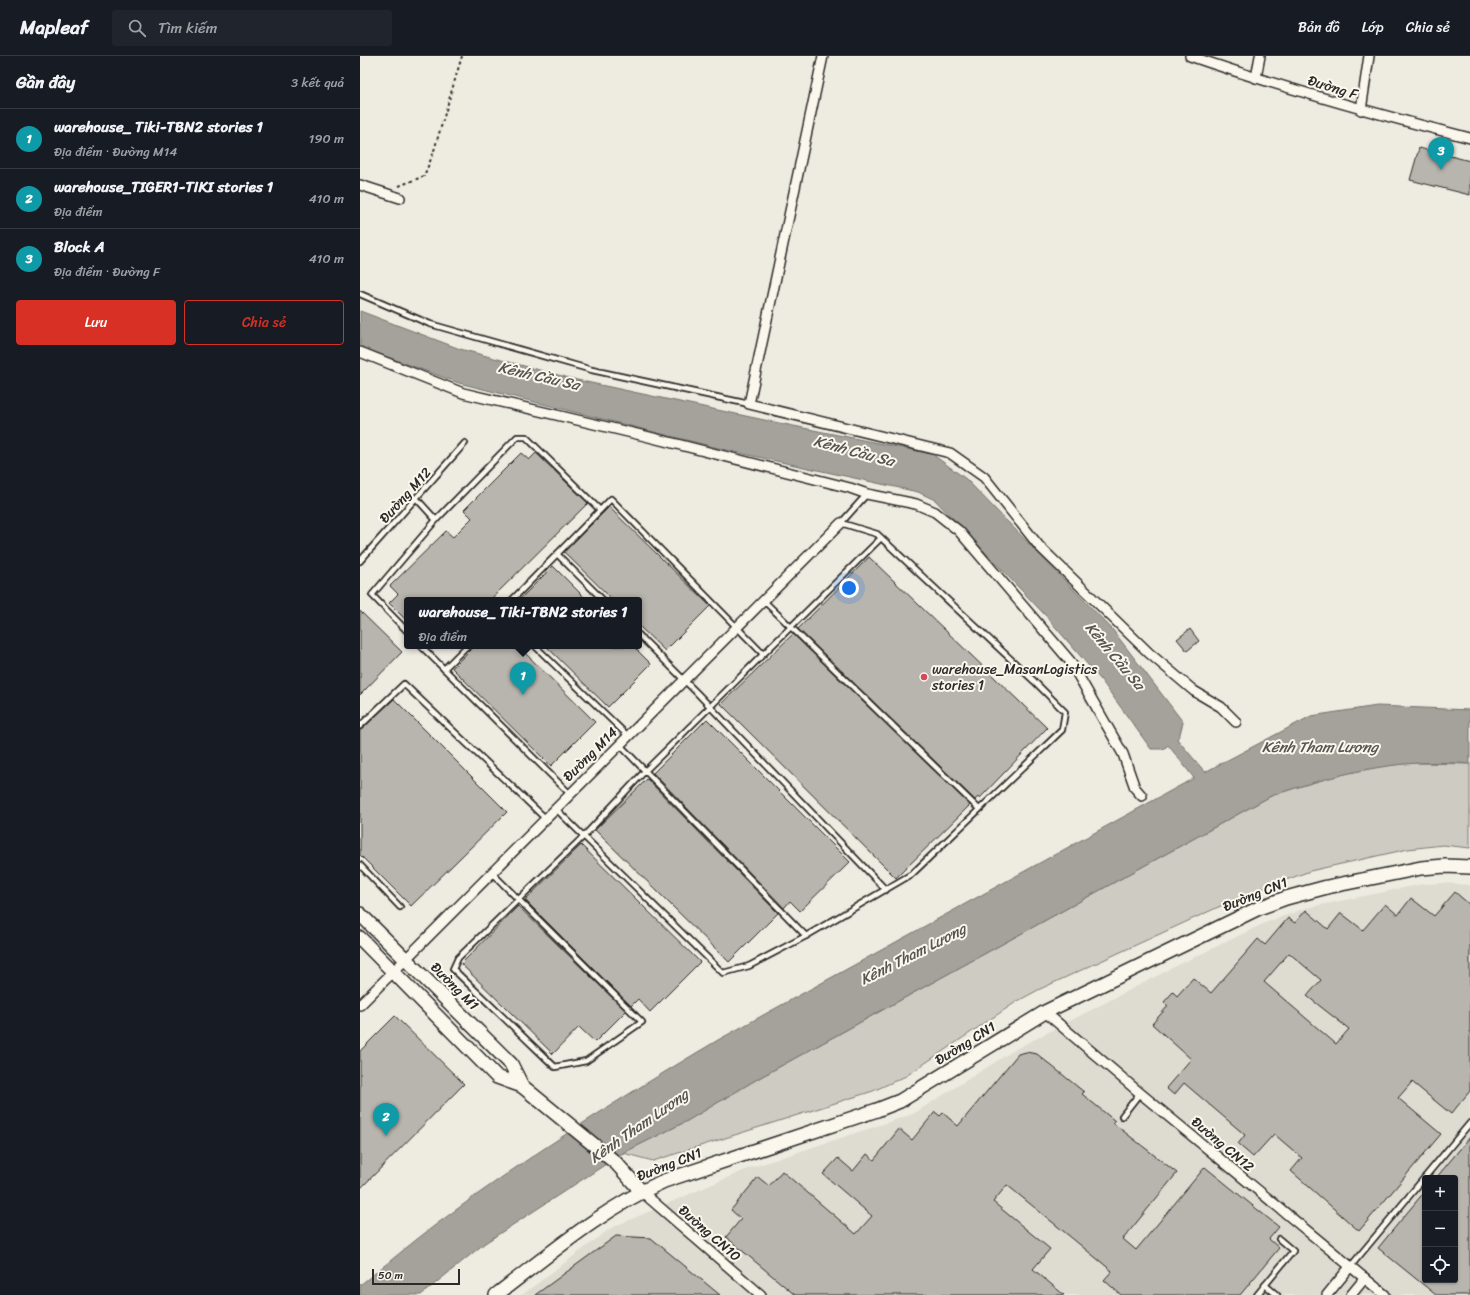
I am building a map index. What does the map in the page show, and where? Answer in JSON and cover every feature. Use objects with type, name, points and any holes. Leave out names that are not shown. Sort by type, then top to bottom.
[{"type":"street","points":[[823,56],[749,404],[950,452],[984,477],[1039,546],[1149,653],[1194,691],[1221,707],[1236,722]]},
{"type":"street","name":"Đường F","points":[[1190,56],[1360,110],[1470,138]]},
{"type":"street","points":[[1256,78],[1260,56]]},
{"type":"street","points":[[1360,110],[1369,56]]},
{"type":"street","points":[[360,185],[400,198]]},
{"type":"street","points":[[360,352],[463,393],[645,436],[850,488],[867,494],[916,504],[935,512],[959,531],[1070,661],[1123,754],[1135,788],[1142,796]]},
{"type":"street","name":"Đường M14","points":[[360,1005],[841,522]]},
{"type":"street","name":"Đường CN1","points":[[496,1295],[598,1217],[641,1191],[671,1178],[877,1110],[900,1101],[1045,1012],[1232,920],[1286,898],[1327,887],[1421,868],[1445,866],[1470,867]]},
{"type":"street","name":"Đường M1","points":[[360,914],[510,1064],[522,1086]]},
{"type":"street","name":"Đường M1","points":[[360,938],[497,1077],[522,1086],[616,1163],[641,1191]]},
{"type":"street","name":"Đường CN12","points":[[1045,1012],[1140,1093],[1385,1295]]},
{"type":"street","name":"Đường CN10","points":[[641,1191],[761,1295]]},
{"type":"street","points":[[1327,1295],[1350,1267]]},
{"type":"street","points":[[1351,1295],[1365,1278]]},
{"type":"lane","points":[[360,294],[430,324],[548,358],[592,370],[749,404]]},
{"type":"lane","points":[[404,628],[372,595],[436,520],[518,438],[526,438],[600,510]]},
{"type":"lane","name":"Đường M12","points":[[360,561],[465,443]]},
{"type":"lane","points":[[556,809],[723,973],[749,966],[806,936],[912,874],[1062,730],[1065,712],[1034,681],[877,534],[841,522],[867,494]]},
{"type":"lane","points":[[416,498],[436,520]]},
{"type":"lane","points":[[515,597],[611,499],[763,654]]},
{"type":"lane","points":[[492,873],[518,899],[642,1022],[586,1061],[555,1067],[453,969],[458,958],[518,899],[584,836],[644,771],[711,707],[790,626],[881,538]]},
{"type":"lane","points":[[557,554],[600,597]]},
{"type":"lane","points":[[764,600],[979,809]]},
{"type":"lane","points":[[642,638],[711,707],[886,890]]},
{"type":"lane","points":[[424,649],[570,794]]},
{"type":"lane","points":[[444,669],[464,649]]},
{"type":"lane","points":[[538,649],[628,736]]},
{"type":"lane","points":[[360,726],[404,684],[546,819]]},
{"type":"lane","points":[[620,744],[644,771],[806,936]]},
{"type":"lane","points":[[360,865],[400,907]]},
{"type":"lane","points":[[1122,1116],[1140,1093]]},
{"type":"lane","points":[[1350,1267],[1470,1123]]},
{"type":"lane","points":[[1257,1295],[1293,1251],[1279,1239]]},
{"type":"lane","points":[[1265,1285],[1277,1295]]},
{"type":"path","points":[[382,192],[424,176],[433,154],[462,56]]},
{"type":"shaded area","points":[[1414,763],[1470,764],[1470,848],[1443,845],[1408,849],[1310,871],[1238,898],[1038,990],[1016,1002],[906,1076],[873,1091],[653,1161],[623,1153],[687,1121],[759,1078],[1271,796],[1341,775],[1377,767]]},
{"type":"shaded area","points":[[1443,883],[1470,885],[1470,1295],[522,1295],[611,1228],[750,1168],[913,1114],[1016,1049],[1174,967],[1265,923],[1306,908],[1423,884]]},
{"type":"water","name":"Kênh Tham Lương","points":[[360,311],[460,349],[577,380],[932,454],[966,479],[1112,629],[1183,722],[1177,739],[1205,772],[1311,716],[1377,706],[1470,710],[1470,764],[1444,762],[1393,765],[1344,774],[1271,796],[759,1078],[687,1121],[623,1153],[485,1243],[421,1295],[360,1295],[360,1285],[438,1223],[506,1174],[646,1083],[718,1040],[1194,778],[1168,745],[1164,749],[1151,749],[1101,680],[1045,615],[935,500],[918,492],[726,450],[459,383],[360,347]]},
{"type":"building","points":[[1419,148],[1470,161],[1470,195],[1410,180]]},
{"type":"building","points":[[521,453],[529,460],[536,453],[588,503],[493,597],[404,597],[404,618],[389,603],[398,594],[390,586],[446,531],[453,537],[472,518],[464,510]]},
{"type":"building","points":[[609,507],[710,606],[665,651],[642,629],[642,597],[610,597],[564,552]]},
{"type":"building","name":"warehouse_MasanLogistics stories 1","points":[[869,557],[1047,728],[980,798],[978,797],[975,800],[798,629]]},
{"type":"building","points":[[553,566],[584,597],[522,597]]},
{"type":"building","points":[[360,611],[402,652],[360,695]]},
{"type":"building","points":[[1190,629],[1199,641],[1187,651],[1177,639]]},
{"type":"building","points":[[793,634],[970,805],[896,878],[721,704]]},
{"type":"building","points":[[471,649],[521,649],[595,722],[551,766],[452,668]]},
{"type":"building","points":[[549,649],[636,649],[651,664],[608,707]]},
{"type":"building","points":[[394,699],[507,812],[411,906],[360,855],[360,731]]},
{"type":"building","points":[[707,719],[850,862],[800,911],[790,901],[784,908],[653,773]]},
{"type":"building","points":[[647,779],[778,913],[729,962],[595,830]]},
{"type":"building","points":[[581,845],[700,962],[650,1012],[638,999],[631,1006],[525,900]]},
{"type":"building","points":[[1455,892],[1470,905],[1470,1091],[1451,1114],[1412,1082],[1398,1098],[1441,1134],[1359,1231],[1291,1171],[1302,1158],[1274,1134],[1253,1157],[1238,1144],[1245,1135],[1184,1083],[1174,1095],[1166,1088],[1191,1059],[1152,1024],[1168,1006],[1164,1002],[1173,992],[1177,996],[1193,978],[1211,993],[1258,939],[1265,945],[1288,918],[1295,923],[1306,910],[1328,929],[1341,913],[1363,930],[1385,904],[1398,915],[1411,898],[1434,916]],"holes":[[[1289,953],[1321,980],[1307,996],[1349,1029],[1336,1044],[1264,982]]]},
{"type":"building","points":[[518,906],[626,1011],[595,1042],[579,1027],[553,1054],[461,964]]},
{"type":"building","points":[[395,1016],[464,1084],[360,1189],[360,1051]]},
{"type":"building","points":[[1026,1052],[1037,1054],[1084,1092],[1082,1094],[1115,1121],[1113,1123],[1177,1173],[1123,1239],[1136,1250],[1205,1167],[1279,1227],[1269,1239],[1279,1248],[1240,1295],[1121,1295],[1104,1280],[1112,1271],[1007,1185],[993,1202],[1050,1249],[1033,1269],[1064,1295],[795,1295],[726,1237],[741,1219],[731,1210],[758,1177],[769,1186],[782,1171],[856,1234],[872,1216],[823,1174],[838,1158],[853,1171],[867,1154],[874,1160],[899,1129],[912,1140],[935,1112],[940,1116],[943,1113],[958,1126],[1018,1054]]},
{"type":"building","points":[[1470,1137],[1470,1295],[1436,1295],[1378,1248],[1422,1195],[1422,1283],[1458,1283],[1458,1175],[1438,1175]]},
{"type":"building","points":[[616,1236],[651,1238],[720,1295],[535,1295]]},
{"type":"place","name":"Block A","points":[[1441,170]]},
{"type":"place","name":"warehouse_MasanLogistics stories 1","points":[[924,677]]},
{"type":"place","name":"warehouse_ Tiki-TBN2 stories 1","points":[[523,695]]},
{"type":"place","name":"warehouse_TIGER1-TIKI stories 1","points":[[386,1136]]},
{"type":"water label","name":"Kênh Cầu Sa","points":[[539,376]]},
{"type":"water label","name":"Kênh Cầu Sa","points":[[854,451]]},
{"type":"water label","name":"Kênh Cầu Sa","points":[[1115,656]]}]
